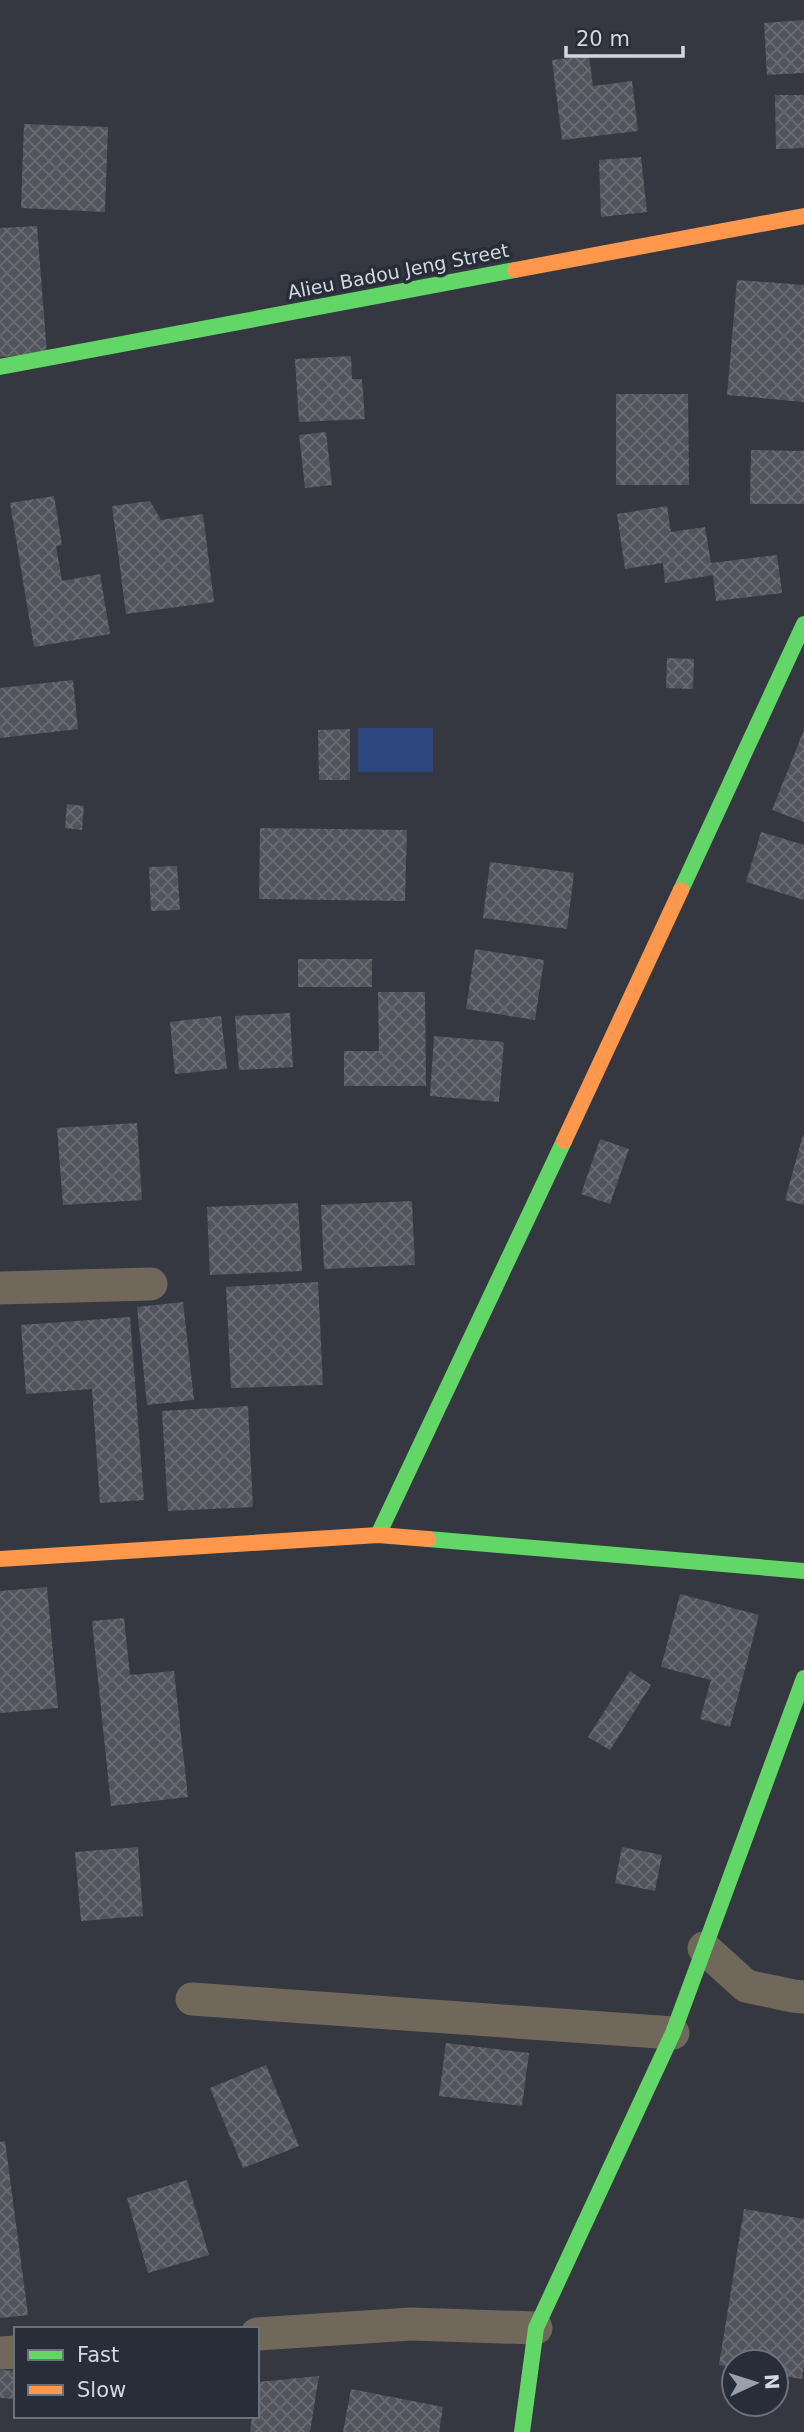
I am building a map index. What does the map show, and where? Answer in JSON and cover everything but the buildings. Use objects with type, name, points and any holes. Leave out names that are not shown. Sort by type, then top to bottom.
[{"type":"street","name":"Alieu Badou Jeng Street","points":[[0,367],[804,216]]},
{"type":"street","points":[[378,1535],[638,985],[804,624]]},
{"type":"street","points":[[0,1288],[151,1284]]},
{"type":"street","points":[[0,1559],[378,1535],[804,1571]]},
{"type":"street","points":[[522,2432],[536,2329],[673,2033],[804,1678]]},
{"type":"street","points":[[704,1948],[746,1986],[804,1997]]},
{"type":"street","points":[[191,1999],[673,2033]]},
{"type":"street","points":[[259,2334],[411,2324],[536,2329]]},
{"type":"water","points":[[358,728],[433,728],[433,772],[358,772]]},
{"type":"traffic: fast","points":[[0,367],[515,270]]},
{"type":"traffic: fast","points":[[681,890],[804,624]]},
{"type":"traffic: fast","points":[[378,1535],[564,1141]]},
{"type":"traffic: fast","points":[[428,1539],[804,1571]]},
{"type":"traffic: fast","points":[[522,2432],[536,2328],[673,2033],[804,1678]]},
{"type":"traffic: slow","points":[[515,270],[804,216]]},
{"type":"traffic: slow","points":[[564,1141],[681,890]]},
{"type":"traffic: slow","points":[[0,1559],[378,1535],[428,1539]]}]
